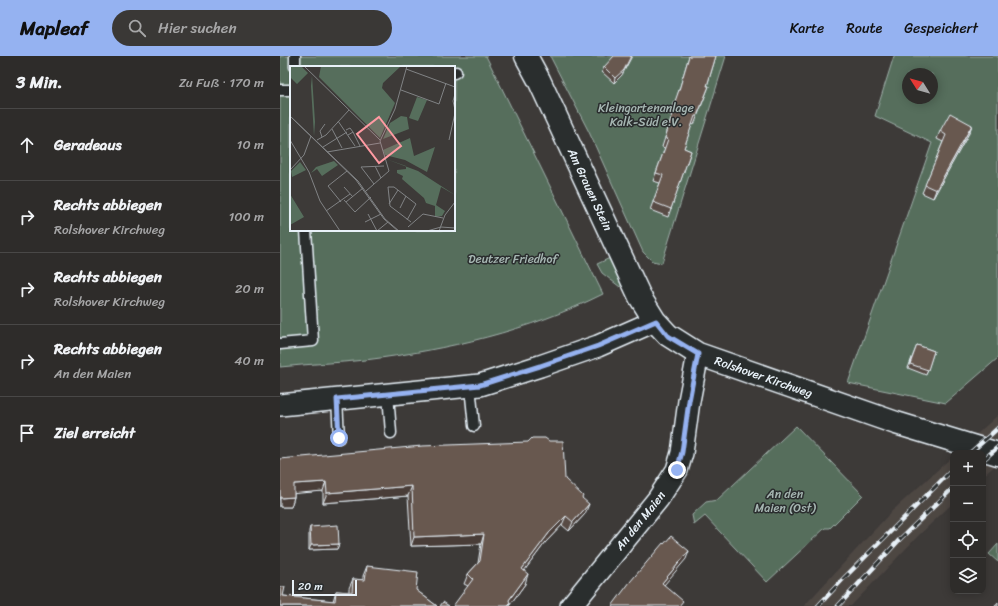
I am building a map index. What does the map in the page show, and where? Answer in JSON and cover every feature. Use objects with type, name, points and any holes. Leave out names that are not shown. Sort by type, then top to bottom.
[{"type":"street","name":"Am Grauen Stein","points":[[526,56],[539,80],[640,297],[656,321]]},
{"type":"street","name":"Rolshover Kirchweg","points":[[656,321],[668,336],[698,354],[896,424],[998,454]]},
{"type":"street","points":[[280,405],[480,385],[598,346],[656,321]]},
{"type":"street","name":"An den Maien","points":[[571,606],[658,499],[677,470],[682,452],[689,401],[698,354]]},
{"type":"lane","points":[[294,56],[295,66]]},
{"type":"lane","points":[[280,344],[313,341],[306,231]]},
{"type":"lane","points":[[470,386],[474,426]]},
{"type":"lane","points":[[388,394],[391,433]]},
{"type":"lane","points":[[337,399],[339,438]]},
{"type":"shaded area","points":[[998,415],[998,463],[986,473],[986,450],[959,450]]},
{"type":"shaded area","points":[[950,459],[950,506],[918,536],[851,606],[804,606],[892,511]]},
{"type":"green space","name":"Deutzer Friedhof","points":[[280,56],[486,56],[603,294],[546,319],[517,329],[426,351],[365,360],[280,367]]},
{"type":"green space","name":"Kleingartenanlage Kalk-Süd e.V.","points":[[550,56],[726,56],[662,263],[652,261],[643,252],[589,132]]},
{"type":"green space","points":[[894,56],[998,56],[998,358],[946,403],[848,383],[932,143],[875,116]]},
{"type":"green space","points":[[610,258],[622,284],[620,287],[602,273],[597,264]]},
{"type":"green space","name":"An den Maien (Ost)","points":[[796,426],[863,495],[830,528],[825,528],[767,582],[705,516],[694,525],[692,515],[706,502],[717,500]]},
{"type":"green space","points":[[998,544],[998,562],[989,554]]},
{"type":"building","points":[[614,56],[631,56],[624,70],[615,78],[604,67]]},
{"type":"building","points":[[689,56],[716,56],[707,86],[709,86],[697,116],[695,116],[684,148],[691,151],[671,209],[653,202],[663,175],[656,173],[668,139],[665,138]]},
{"type":"building","points":[[950,113],[972,125],[936,190],[925,185],[946,135],[940,131]]},
{"type":"building","points":[[917,345],[934,351],[928,370],[910,364]]},
{"type":"building","points":[[532,438],[545,438],[549,441],[563,441],[565,479],[583,496],[582,498],[589,504],[573,522],[566,516],[549,533],[522,569],[528,574],[509,600],[510,604],[508,606],[453,606],[473,579],[468,574],[480,561],[484,534],[414,537],[412,486],[327,493],[326,482],[294,484],[294,497],[280,498],[280,459],[422,446],[528,442]]},
{"type":"building","points":[[338,525],[339,544],[311,545],[310,527]]},
{"type":"building","points":[[671,536],[689,551],[662,583],[683,601],[679,606],[612,606],[630,582],[663,543],[664,544]]},
{"type":"building","points":[[367,566],[418,572],[416,590],[437,606],[280,606],[280,587],[285,587],[283,596],[335,601],[336,591],[352,592],[353,579],[365,580]]},
{"type":"building","points":[[443,602],[449,606],[440,606]]},
{"type":"railway","points":[[973,450],[998,428]]},
{"type":"railway","points":[[986,457],[998,447]]},
{"type":"railway","points":[[818,606],[950,472]]},
{"type":"railway","points":[[838,606],[901,538],[950,491]]},
{"type":"route","points":[[339,438],[337,399],[480,385],[598,346],[656,321],[668,336],[698,354],[689,401],[682,452],[677,470]]}]
